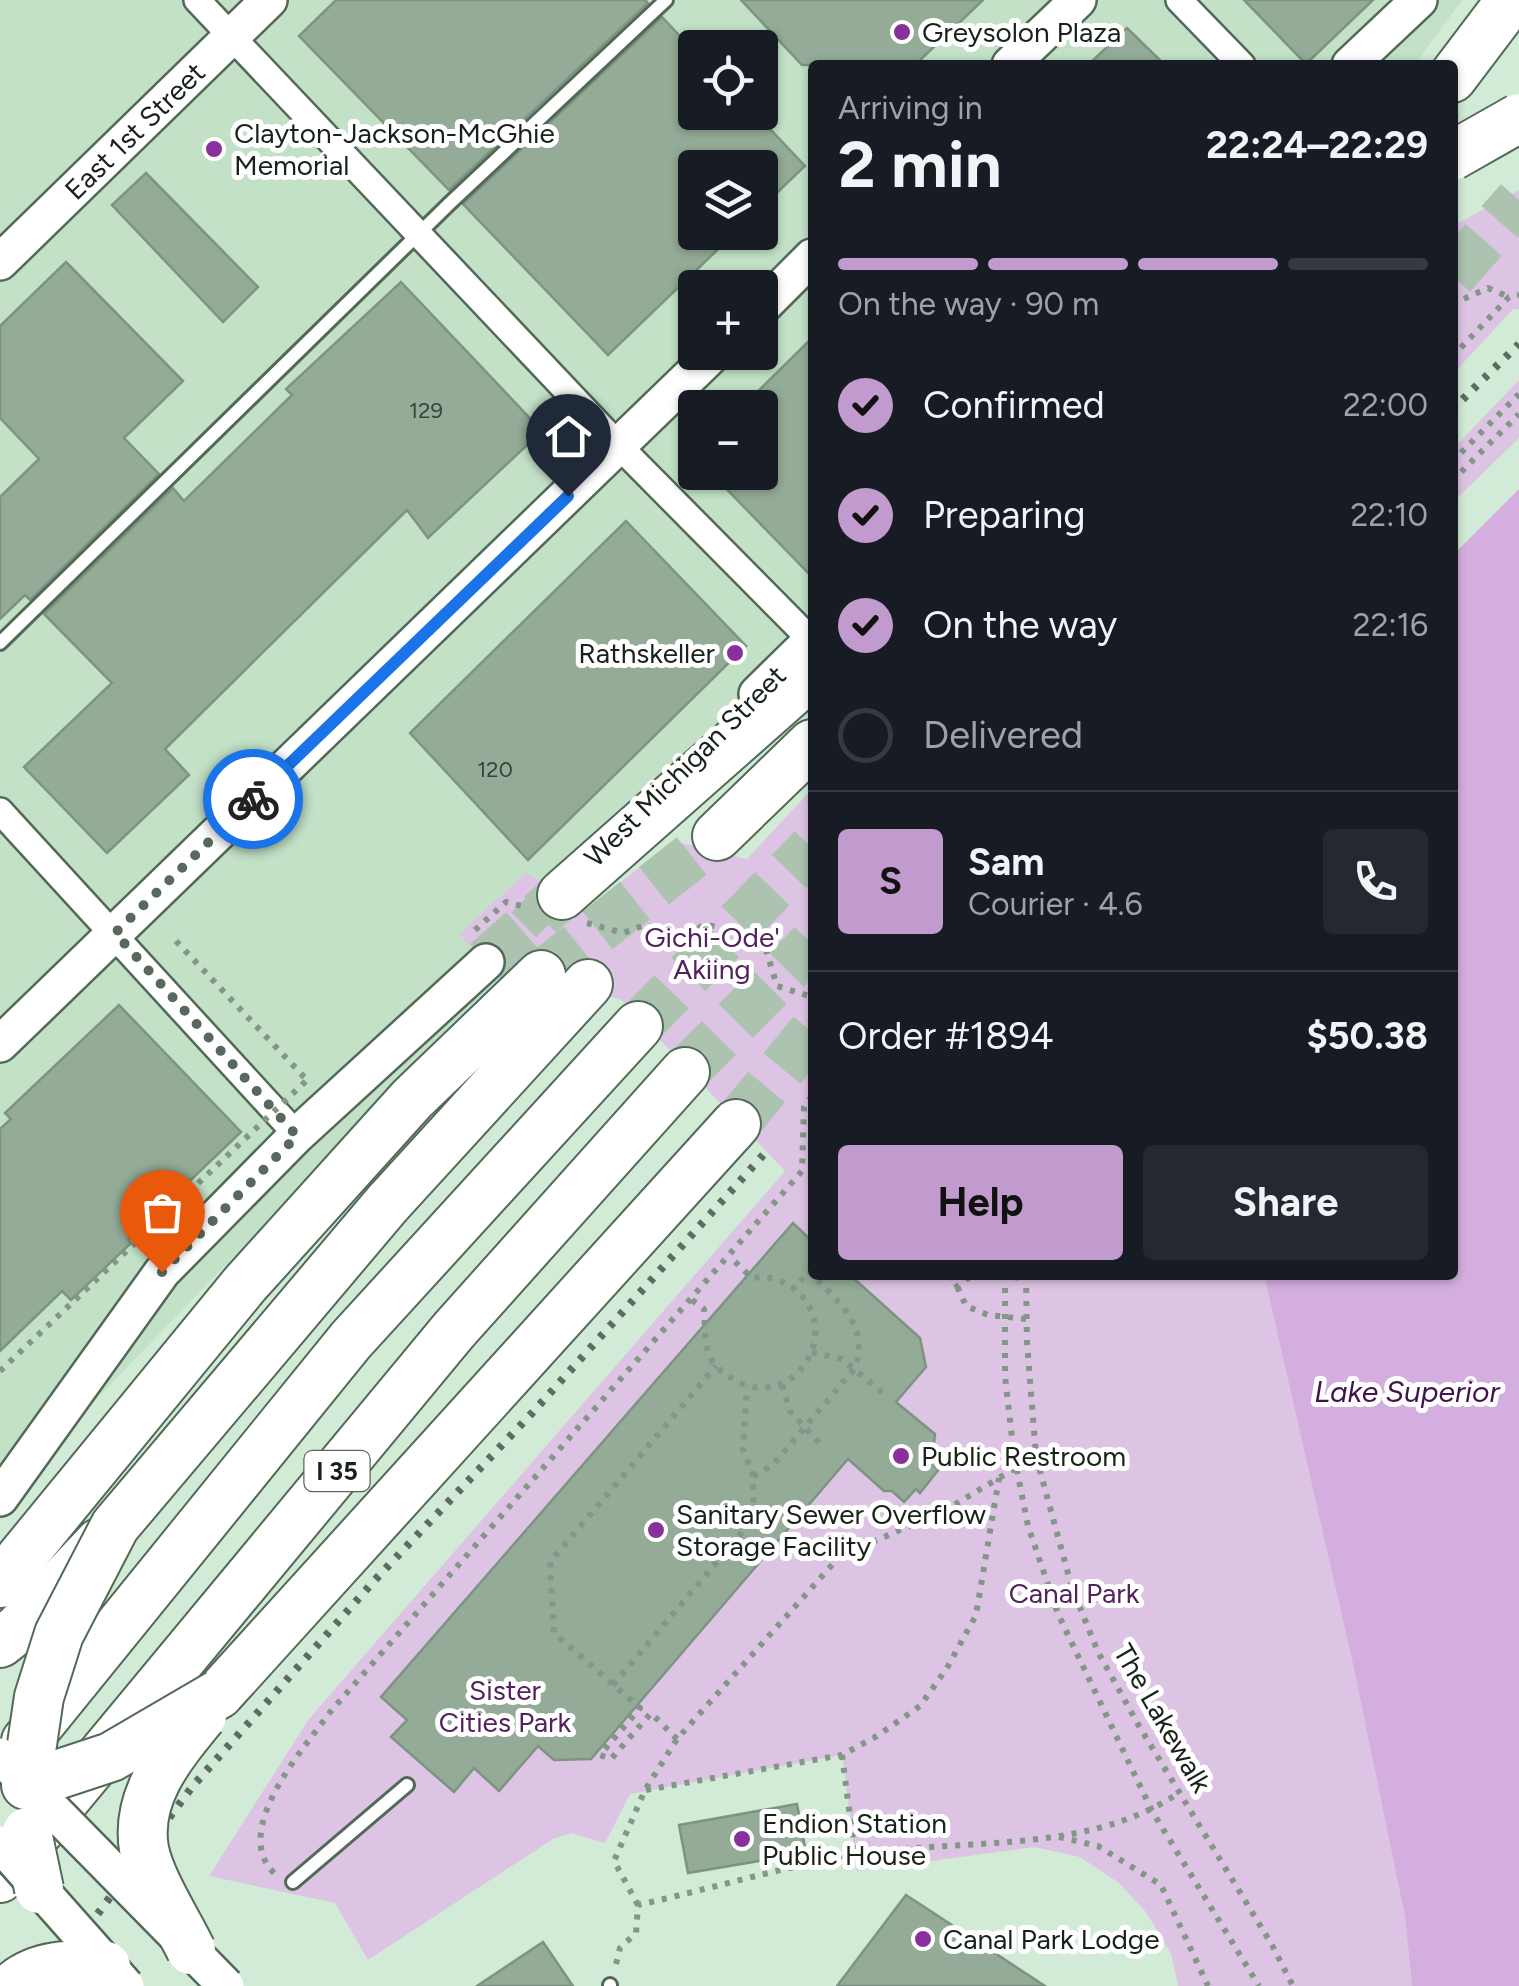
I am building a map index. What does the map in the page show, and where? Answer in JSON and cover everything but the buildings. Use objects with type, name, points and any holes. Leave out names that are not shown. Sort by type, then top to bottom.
[{"type":"highway","points":[[1458,70],[1511,0]]},
{"type":"highway","points":[[1458,175],[1519,96]]},
{"type":"highway","points":[[1458,153],[1519,118]]},
{"type":"highway","points":[[558,904],[808,678]]},
{"type":"highway","points":[[717,836],[808,748]]},
{"type":"highway","points":[[0,1583],[245,1284],[412,1099],[541,975]]},
{"type":"highway","points":[[0,1642],[19,1628],[115,1526],[387,1204],[588,984]]},
{"type":"highway","name":"I 35","points":[[6,1774],[350,1340],[638,1026]]},
{"type":"highway","name":"I 35","points":[[20,1884],[454,1330],[685,1072]]},
{"type":"highway","points":[[191,1950],[144,1849],[144,1818],[150,1790],[164,1763],[219,1694],[736,1124]]},
{"type":"highway","points":[[20,1884],[27,1832],[6,1774],[40,1696],[59,1634],[115,1526]]},
{"type":"highway","points":[[6,1774],[111,1757],[219,1694]]},
{"type":"highway","points":[[12,1986],[24,1976],[65,1965],[116,1976]]},
{"type":"street","points":[[197,0],[620,447],[808,636]]},
{"type":"street","name":"East 1st Street","points":[[0,262],[268,0]]},
{"type":"street","points":[[1015,60],[1078,0]]},
{"type":"street","points":[[1179,0],[1237,60]]},
{"type":"street","points":[[1355,60],[1418,0]]},
{"type":"street","points":[[778,290],[808,261]]},
{"type":"street","points":[[0,1044],[698,370]]},
{"type":"street","name":"West Michigan Street","points":[[558,904],[808,644]]},
{"type":"street","points":[[0,811],[297,1136]]},
{"type":"street","points":[[0,1498],[162,1272],[475,951]]},
{"type":"street","points":[[6,1774],[226,1986]]},
{"type":"street","points":[[0,1844],[20,1884],[116,1976]]},
{"type":"lane","points":[[0,642],[666,0]]},
{"type":"lane","points":[[292,1882],[407,1785]]},
{"type":"path","points":[[1458,301],[1488,288],[1509,297],[1519,295]]},
{"type":"path","points":[[1458,351],[1509,297]]},
{"type":"path","points":[[1458,456],[1519,394]]},
{"type":"path","points":[[1458,475],[1519,414]]},
{"type":"path","points":[[475,951],[506,902],[558,904],[623,933],[645,926],[688,934],[704,924],[763,940],[776,986],[808,996]]},
{"type":"path","points":[[176,941],[307,1080]]},
{"type":"path","points":[[0,1372],[321,1067]]},
{"type":"path","points":[[292,1882],[271,1872],[263,1860],[260,1840],[278,1783],[331,1711],[802,1171],[804,1107],[808,1102]]},
{"type":"path","points":[[692,1300],[704,1309],[709,1354],[716,1366],[748,1387],[782,1385],[804,1369],[812,1352],[813,1320],[807,1302],[794,1288],[773,1278],[752,1278],[730,1257]]},
{"type":"path","points":[[794,1288],[808,1271]]},
{"type":"path","points":[[753,1476],[773,1466],[855,1368],[860,1353],[857,1326],[816,1280]]},
{"type":"path","points":[[954,1280],[966,1306],[988,1315],[1026,1318]]},
{"type":"path","points":[[956,1288],[966,1280]]},
{"type":"path","points":[[1004,1280],[1005,1376],[1016,1468],[1028,1526],[1058,1614],[1152,1812],[1259,1986]]},
{"type":"path","name":"The Lakewalk","points":[[1026,1280],[1036,1456],[1072,1588],[1098,1652],[1272,1945],[1292,1986]]},
{"type":"path","points":[[812,1352],[842,1359],[885,1396]]},
{"type":"path","points":[[677,1739],[651,1714],[611,1759],[600,1755],[640,1708],[554,1633],[550,1562],[716,1366]]},
{"type":"path","points":[[782,1385],[790,1412],[823,1448]]},
{"type":"path","points":[[614,1685],[754,1518],[753,1476],[744,1448],[748,1387]]},
{"type":"path","points":[[610,1986],[620,1948],[636,1933],[638,1905],[614,1861],[645,1790],[677,1739],[840,1556],[942,1512],[1036,1456]]},
{"type":"path","points":[[645,1790],[842,1755],[878,1736],[920,1706],[948,1668],[976,1614],[1000,1478]]},
{"type":"path","points":[[842,1755],[855,1855]]},
{"type":"path","points":[[638,1905],[855,1855],[1053,1836],[1152,1812],[1180,1792]]},
{"type":"path","points":[[1053,1836],[1098,1846],[1161,1885],[1208,1986]]},
{"type":"shaded area","points":[[0,0],[1462,0],[1418,60],[808,60],[808,673],[434,1049],[0,1499]]},
{"type":"green space","points":[[1519,190],[1519,309],[1513,309],[1458,369],[1458,223]]},
{"type":"green space","points":[[1519,380],[1519,443],[1458,505],[1458,444]]},
{"type":"green space","points":[[808,793],[808,1280],[1265,1280],[1354,1669],[1405,1917],[1412,1986],[1178,1986],[1171,1954],[1146,1912],[1119,1883],[1080,1857],[1034,1847],[857,1871],[842,1755],[630,1794],[605,1843],[571,1833],[553,1839],[368,1960],[335,1903],[209,1876],[309,1719],[785,1171],[622,1000],[518,971],[505,981],[459,934],[526,873],[588,908],[673,841],[747,859]]},
{"type":"water","name":"Lake Superior","points":[[1519,443],[1519,1986],[1412,1986],[1405,1917],[1354,1669],[1265,1280],[1458,1280],[1458,505]]},
{"type":"pier","points":[[1519,438],[1519,489],[1458,550],[1458,497]]},
{"type":"tunnel","points":[[1458,269],[1519,200]]},
{"type":"tunnel","points":[[541,975],[717,836]]},
{"type":"tunnel","points":[[638,1026],[808,852]]},
{"type":"tunnel","points":[[486,962],[557,892]]},
{"type":"tunnel","points":[[486,962],[562,895]]},
{"type":"tunnel","points":[[685,1072],[808,948]]},
{"type":"tunnel","points":[[736,1124],[808,1037]]},
{"type":"railway","points":[[1458,404],[1519,344]]},
{"type":"railway","points":[[44,1986],[192,1787],[374,1581],[533,1412],[765,1153]]},
{"type":"way so far","points":[[162,1272],[297,1136],[115,933],[253,799]]},
{"type":"place","name":"Greysolon Plaza","points":[[902,32]]},
{"type":"place","name":"Clayton-Jackson-McGhie Memorial","points":[[214,149]]},
{"type":"place","name":"Rathskeller","points":[[735,653]]},
{"type":"place","name":"Public Restroom","points":[[901,1456]]},
{"type":"place","name":"Sanitary Sewer Overflow Storage Facility","points":[[656,1530]]},
{"type":"place","name":"Endion Station Public House","points":[[742,1839]]},
{"type":"place","name":"Canal Park Lodge","points":[[923,1939]]},
{"type":"route","points":[[253,799],[568,496]]},
{"type":"park label","name":"Gichi-Ode' Akiing","points":[[712,953]]},
{"type":"park label","name":"Canal Park","points":[[1074,1593]]},
{"type":"park label","name":"Sister Cities Park","points":[[505,1706]]}]
